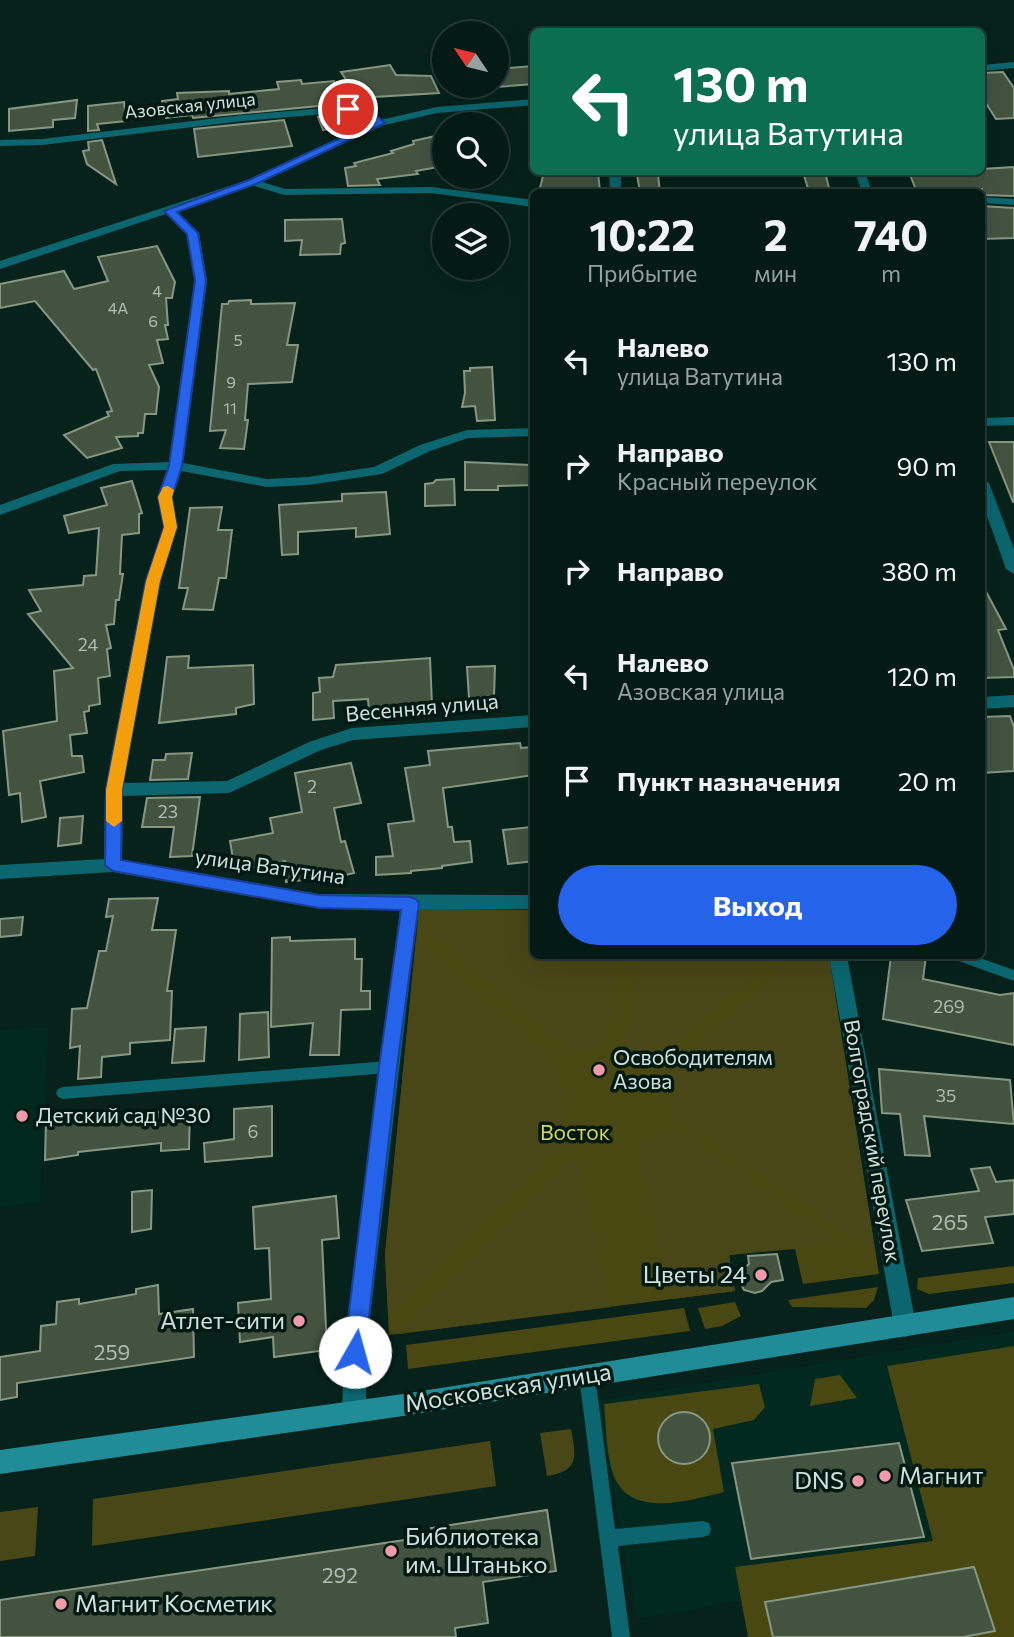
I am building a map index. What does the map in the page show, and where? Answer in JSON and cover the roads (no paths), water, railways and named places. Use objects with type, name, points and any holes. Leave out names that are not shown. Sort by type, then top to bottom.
[{"type":"main road","name":"Московская улица","points":[[0,1462],[587,1376],[1014,1308]]},
{"type":"street","points":[[985,68],[1014,65]]},
{"type":"street","points":[[0,265],[253,182],[380,123],[437,110],[530,102]]},
{"type":"street","name":"Азовская улица","points":[[0,143],[42,142],[243,118],[348,109],[368,113],[380,123]]},
{"type":"street","points":[[253,182],[284,192],[431,190],[530,203]]},
{"type":"street","points":[[985,200],[1014,202]]},
{"type":"street","points":[[113,865],[114,790],[153,581],[171,527],[165,497],[176,466],[201,281],[193,233],[169,211]]},
{"type":"street","points":[[985,422],[1014,421]]},
{"type":"street","points":[[0,510],[118,467],[176,466],[229,478],[267,482],[308,481],[377,471],[425,448],[467,435],[530,432]]},
{"type":"street","points":[[985,491],[1014,569]]},
{"type":"street","points":[[985,703],[1014,701]]},
{"type":"street","name":"Весенняя улица","points":[[114,790],[229,787],[315,746],[352,734],[530,721]]},
{"type":"street","name":"улица Ватутина","points":[[0,872],[113,865],[319,901],[530,902]]},
{"type":"street","points":[[354,1411],[355,1352],[410,903]]},
{"type":"street","name":"Волгоградский переулок","points":[[839,959],[905,1326]]},
{"type":"lane","points":[[969,959],[1014,976]]},
{"type":"lane","points":[[63,1093],[388,1067]]},
{"type":"lane","points":[[587,1376],[621,1637]]},
{"type":"lane","points":[[608,1538],[704,1529]]},
{"type":"place","name":"Освободителям Азова","points":[[599,1070]]},
{"type":"place","name":"Детский сад №30","points":[[22,1116]]},
{"type":"place","name":"Цветы 24","points":[[761,1275]]},
{"type":"place","name":"Атлет-сити","points":[[299,1321]]},
{"type":"place","name":"Магнит","points":[[885,1476]]},
{"type":"place","name":"DNS","points":[[858,1481]]},
{"type":"place","name":"Библиотека им. Штанько","points":[[391,1551]]},
{"type":"place","name":"Магнит Косметик","points":[[61,1604]]},
{"type":"park label","name":"Восток","points":[[575,1133]]}]
